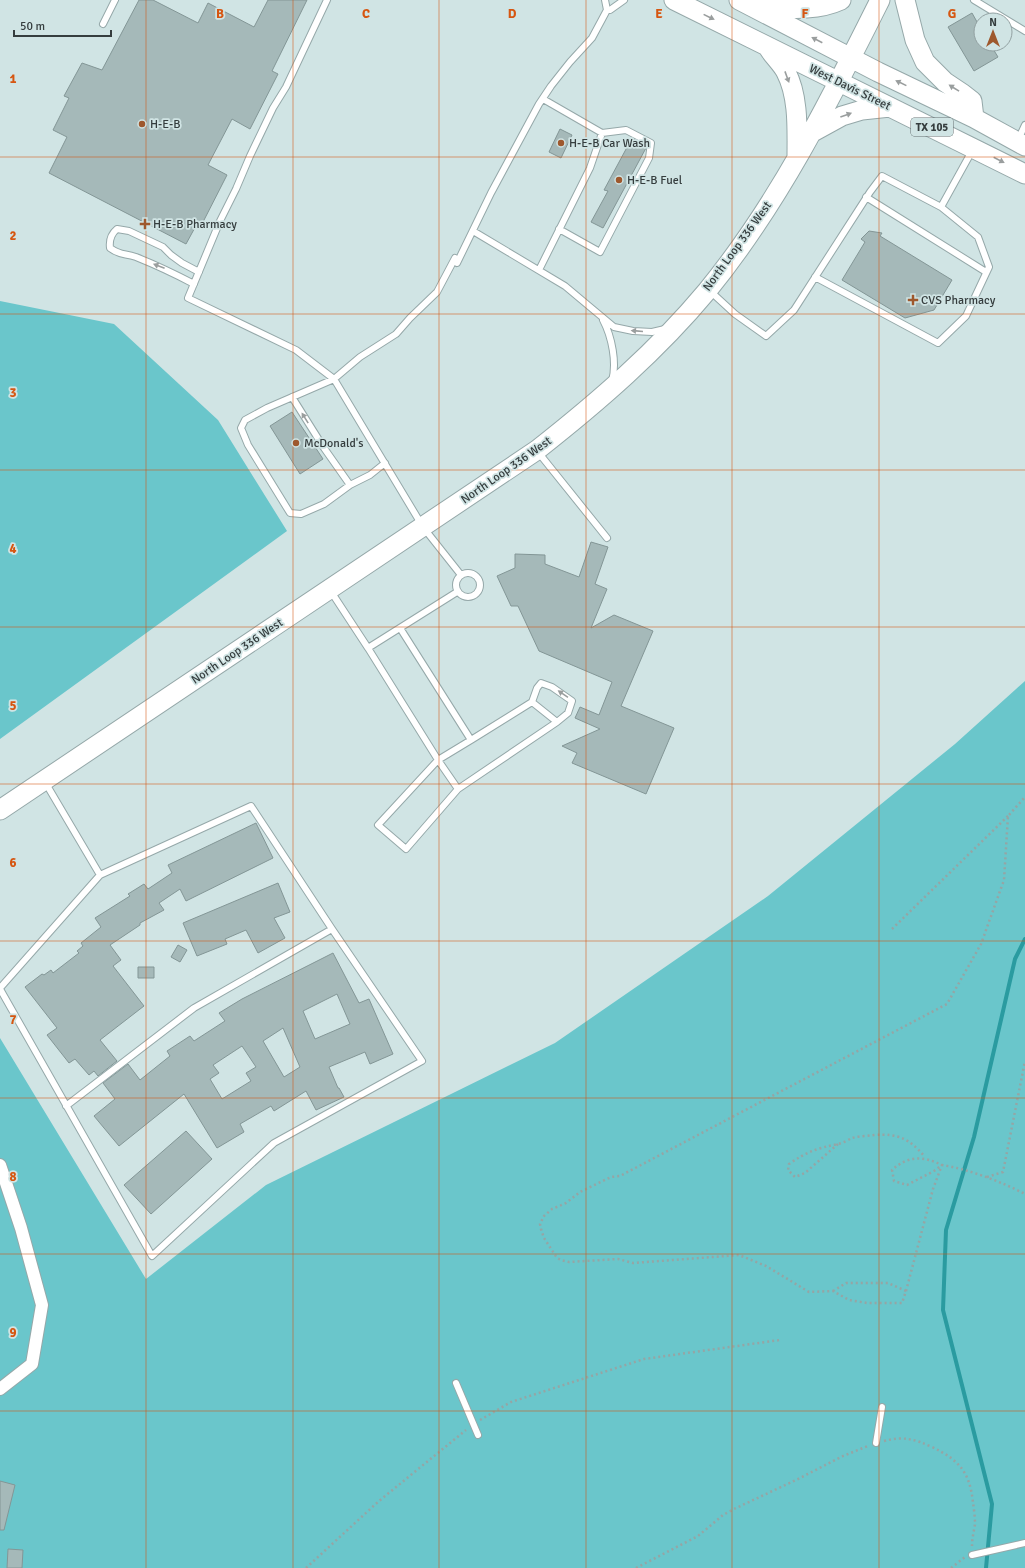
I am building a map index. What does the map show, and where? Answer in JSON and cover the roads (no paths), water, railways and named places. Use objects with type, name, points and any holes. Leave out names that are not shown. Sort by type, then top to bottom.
[{"type":"main road","name":"West Davis Street","points":[[674,0],[1025,174]]},
{"type":"main road","points":[[746,3],[805,9],[831,5],[842,0]]},
{"type":"main road","name":"North Loop 336 West","points":[[0,810],[537,450],[608,392],[646,357],[675,326],[708,289],[737,251],[797,159],[880,0]]},
{"type":"main road","points":[[905,0],[914,40],[925,62],[945,82],[972,101],[974,118]]},
{"type":"main road","name":"TX 105","points":[[746,3],[851,58],[974,118],[1021,144]]},
{"type":"main road","points":[[766,45],[786,72],[793,93],[796,119],[797,159]]},
{"type":"main road","points":[[811,133],[842,116],[862,110],[890,107]]},
{"type":"street","points":[[0,1165],[21,1228],[42,1305],[32,1364],[0,1389]]},
{"type":"lane","points":[[103,24],[115,0]]},
{"type":"lane","points":[[327,0],[286,87],[273,108],[250,156],[220,221],[188,298],[296,350],[334,379],[423,527],[461,575]]},
{"type":"lane","points":[[385,462],[370,475],[350,485],[324,504],[301,514],[290,513],[248,445],[241,428],[245,420],[267,408],[334,379],[360,357],[396,334],[437,292],[455,258],[457,263],[507,162],[543,99],[551,86],[570,62],[592,38],[607,10],[605,0]]},
{"type":"lane","points":[[607,10],[610,10],[624,0]]},
{"type":"lane","points":[[974,0],[1025,31]]},
{"type":"lane","points":[[543,99],[602,133],[626,130],[651,142],[649,158],[600,252],[559,229]]},
{"type":"lane","points":[[1021,144],[1025,125]]},
{"type":"lane","points":[[539,270],[590,168],[602,133]]},
{"type":"lane","points":[[940,208],[974,148]]},
{"type":"lane","points":[[708,289],[735,314],[766,336],[794,310],[815,277],[866,197],[882,176],[940,208],[978,237],[989,267],[966,316],[938,343],[815,277]]},
{"type":"lane","points":[[866,197],[986,272]]},
{"type":"lane","points":[[194,284],[168,270],[134,256],[117,253],[110,248],[109,241],[112,232],[116,229],[129,231],[140,236],[163,247],[182,263],[199,272]]},
{"type":"lane","points":[[473,231],[565,286],[614,327],[633,331],[652,332],[675,326]]},
{"type":"lane","points":[[601,317],[608,331],[613,352],[613,379],[608,392]]},
{"type":"lane","points":[[292,397],[324,448],[350,485]]},
{"type":"lane","points":[[537,450],[607,538]]},
{"type":"lane","points":[[471,573],[478,579],[480,588],[474,596],[465,597],[457,592],[456,582],[461,575],[471,573]]},
{"type":"lane","points":[[330,589],[438,760],[458,789]]},
{"type":"lane","points":[[368,648],[457,592]]},
{"type":"lane","points":[[400,628],[471,740]]},
{"type":"lane","points":[[541,683],[552,687],[572,701],[568,713],[557,722],[458,789],[406,849],[378,825],[438,760],[532,702],[537,688],[541,683]]},
{"type":"lane","points":[[532,702],[557,722]]},
{"type":"lane","points":[[43,780],[100,875]]},
{"type":"lane","points":[[252,806],[332,929],[422,1061],[274,1143],[152,1256],[0,988],[100,875],[252,806]]},
{"type":"lane","points":[[66,1106],[194,1008],[332,929]]},
{"type":"lane","points":[[456,1383],[478,1435]]},
{"type":"lane","points":[[876,1443],[882,1407]]},
{"type":"lane","points":[[970,1555],[1025,1543]]},
{"type":"waterway","points":[[986,1568],[992,1504],[943,1310],[946,1230],[974,1137],[1015,959],[1025,939]]},
{"type":"place","name":"H-E-B","points":[[142,124]]},
{"type":"place","name":"H-E-B Car Wash","points":[[561,143]]},
{"type":"place","name":"H-E-B Fuel","points":[[619,180]]},
{"type":"place","name":"H-E-B Pharmacy","points":[[145,224]]},
{"type":"place","name":"CVS Pharmacy","points":[[913,300]]},
{"type":"place","name":"McDonald's","points":[[296,443]]}]
